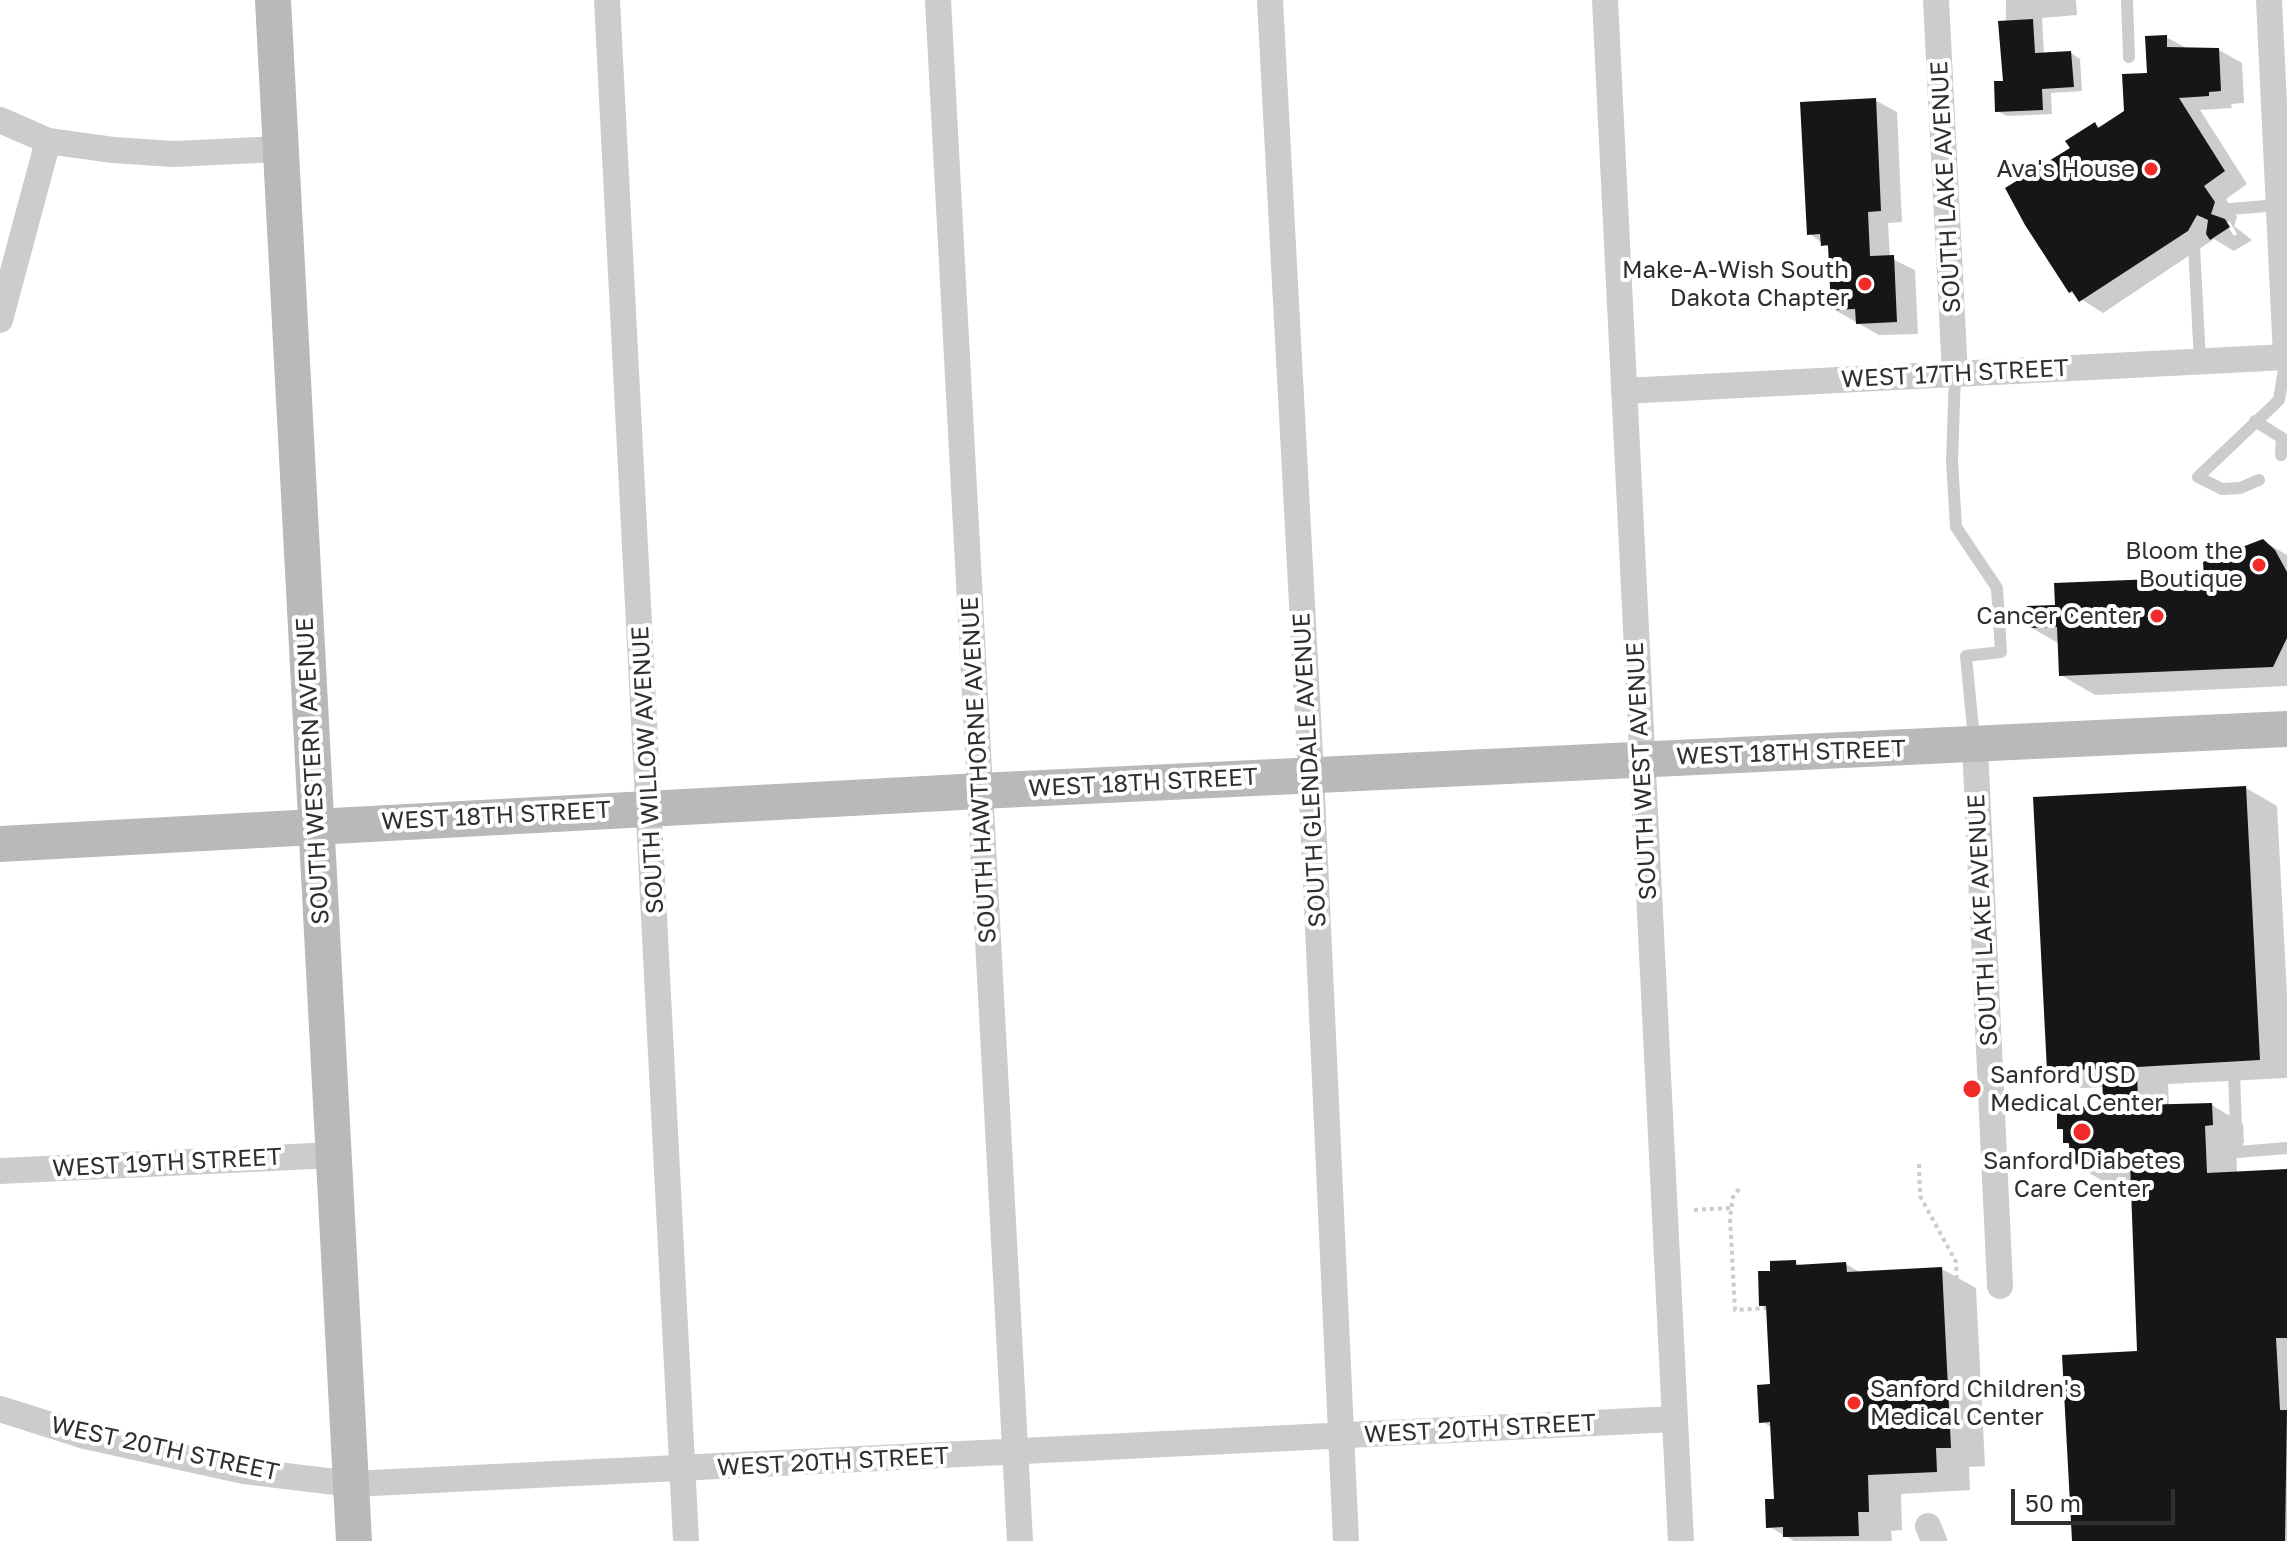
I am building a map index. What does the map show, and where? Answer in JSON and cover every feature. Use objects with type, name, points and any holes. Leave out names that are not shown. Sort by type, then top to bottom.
[{"type":"street","name":"SOUTH WESTERN AVENUE","points":[[273,0],[354,1541]]},
{"type":"street","name":"SOUTH WILLOW AVENUE","points":[[607,0],[686,1541]]},
{"type":"street","name":"SOUTH HAWTHORNE AVENUE","points":[[938,0],[1020,1541]]},
{"type":"street","name":"SOUTH GLENDALE AVENUE","points":[[1270,0],[1311,774],[1346,1541]]},
{"type":"street","name":"SOUTH WEST AVENUE","points":[[1605,0],[1681,1541]]},
{"type":"street","name":"SOUTH LAKE AVENUE","points":[[1936,0],[1955,374]]},
{"type":"street","points":[[2269,0],[2286,357]]},
{"type":"street","points":[[0,120],[48,141],[173,154],[281,149]]},
{"type":"street","points":[[0,320],[48,141]]},
{"type":"street","name":"WEST 17TH STREET","points":[[1624,391],[2286,357]]},
{"type":"street","name":"WEST 18TH STREET","points":[[0,844],[1311,774],[1975,746],[2287,729]]},
{"type":"street","name":"SOUTH LAKE AVENUE","points":[[1975,746],[2000,1286]]},
{"type":"street","name":"WEST 19TH STREET","points":[[0,1171],[334,1155]]},
{"type":"street","name":"WEST 20TH STREET","points":[[0,1409],[85,1436],[244,1471],[352,1484],[1015,1454],[1674,1419]]},
{"type":"lane","points":[[2127,0],[2129,57]]},
{"type":"lane","points":[[2219,210],[2278,205]]},
{"type":"lane","points":[[2200,223],[2194,246],[2200,362]]},
{"type":"lane","points":[[2259,480],[2240,488],[2222,489],[2198,477],[2279,400],[2286,357]]},
{"type":"lane","points":[[1955,374],[1952,461],[1956,527],[1997,588],[2001,652],[1966,656],[1975,746]]},
{"type":"lane","points":[[2255,421],[2282,438],[2281,455]]},
{"type":"lane","points":[[2234,1074],[2237,1152],[2287,1148]]},
{"type":"path","points":[[1919,1164],[1920,1196],[1956,1262],[1957,1284],[1943,1285]]},
{"type":"path","points":[[1739,1189],[1730,1208],[1735,1310],[1766,1308]]},
{"type":"path","points":[[1694,1210],[1730,1208]]},
{"type":"building","points":[[2033,19],[2035,53],[2071,51],[2074,87],[2042,89],[2043,110],[1995,112],[1994,81],[2003,81],[1998,21]]},
{"type":"building","name":"Ava's House","points":[[2167,35],[2167,47],[2219,48],[2221,91],[2209,92],[2209,96],[2179,98],[2225,171],[2204,186],[2215,202],[2211,214],[2225,219],[2230,227],[2210,240],[2206,234],[2208,220],[2197,215],[2188,231],[2079,302],[2072,291],[2069,293],[2005,188],[2070,148],[2065,141],[2095,122],[2098,128],[2124,111],[2122,74],[2147,73],[2145,36]]},
{"type":"building","points":[[1876,98],[1881,211],[1868,212],[1870,256],[1894,255],[1897,322],[1856,324],[1855,309],[1831,310],[1828,245],[1821,246],[1820,234],[1807,235],[1800,102]]},
{"type":"building","name":"Cancer Center","points":[[2263,539],[2275,550],[2287,572],[2287,638],[2273,667],[2059,676],[2057,627],[2028,628],[2027,606],[2055,605],[2054,583],[2204,577],[2203,562]]},
{"type":"building","points":[[2246,786],[2260,1060],[2137,1067],[2138,1105],[2212,1103],[2213,1125],[2205,1126],[2207,1173],[2287,1169],[2287,1338],[2276,1338],[2280,1410],[2287,1410],[2285,1541],[2072,1541],[2062,1355],[2137,1351],[2130,1162],[2070,1164],[2069,1143],[2063,1143],[2063,1129],[2057,1129],[2057,1108],[2103,1106],[2102,1069],[2047,1071],[2033,797]]},
{"type":"building","name":"Sanford Children's Medical Center","points":[[1796,1260],[1796,1265],[1846,1262],[1847,1272],[1942,1267],[1951,1448],[1936,1448],[1937,1472],[1868,1475],[1869,1512],[1858,1512],[1859,1536],[1783,1537],[1783,1527],[1766,1528],[1765,1499],[1774,1499],[1770,1422],[1759,1423],[1757,1385],[1770,1384],[1766,1306],[1759,1306],[1758,1271],[1770,1271],[1770,1261]]},
{"type":"place","name":"Ava's House","points":[[2151,169]]},
{"type":"place","name":"Make-A-Wish South Dakota Chapter","points":[[1865,284]]},
{"type":"place","name":"Bloom the Boutique","points":[[2259,565]]},
{"type":"place","name":"Cancer Center","points":[[2157,616]]},
{"type":"place","name":"Sanford USD Medical Center","points":[[1972,1089]]},
{"type":"place","name":"Sanford Diabetes Care Center","points":[[2082,1132]]},
{"type":"place","name":"Sanford Children's Medical Center","points":[[1854,1403]]}]
